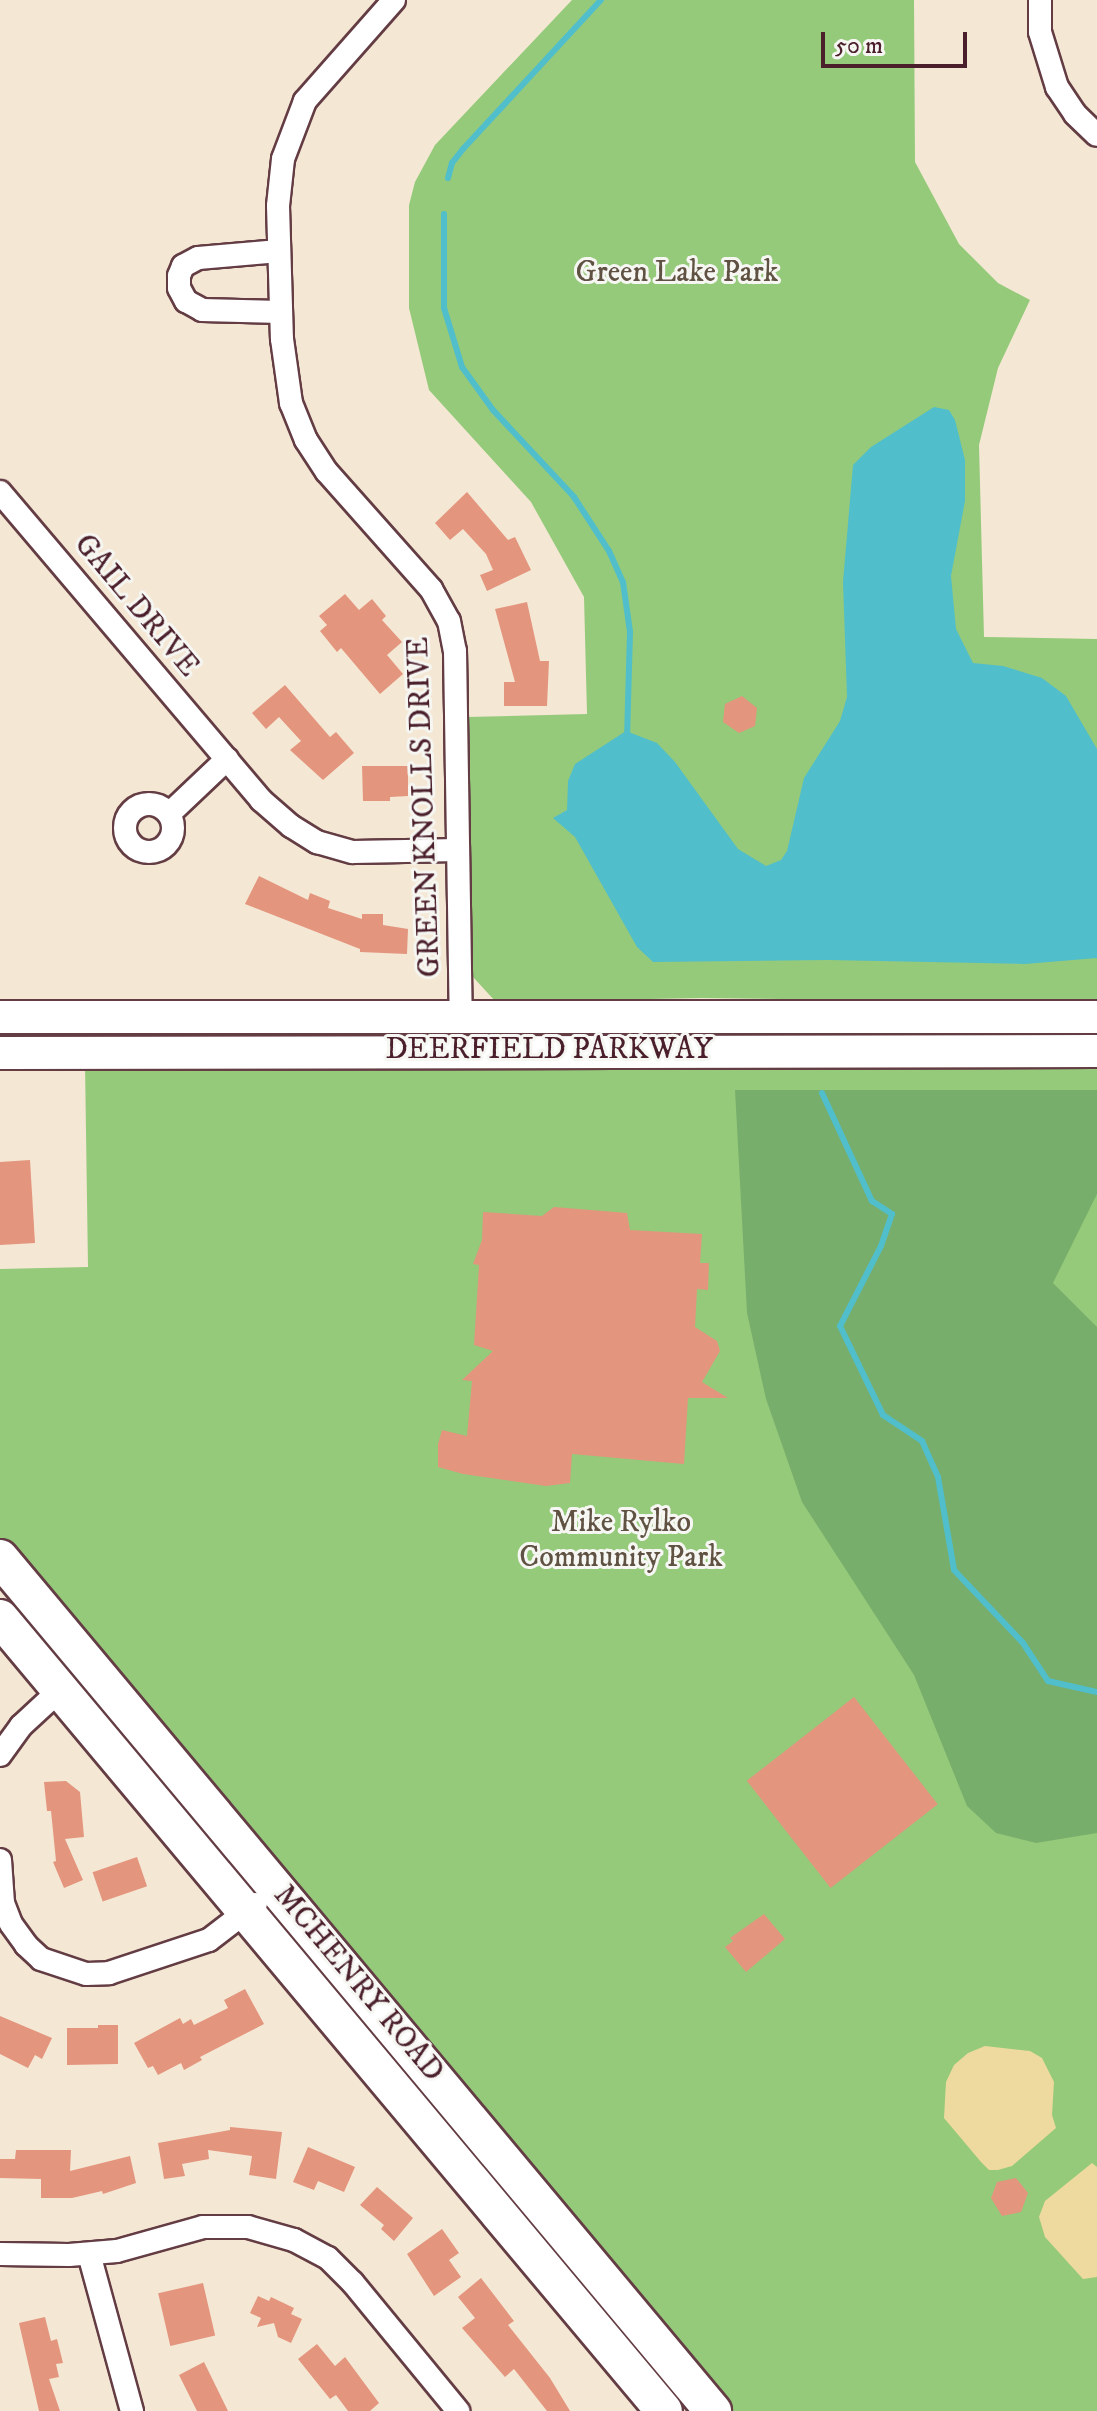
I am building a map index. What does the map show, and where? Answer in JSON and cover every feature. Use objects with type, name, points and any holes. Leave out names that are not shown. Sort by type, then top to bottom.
[{"type":"main road","name":"DEERFIELD PARKWAY","points":[[0,1017],[1097,1017]]},
{"type":"main road","name":"DEERFIELD PARKWAY","points":[[0,1053],[1097,1051]]},
{"type":"main road","name":"MCHENRY ROAD","points":[[0,1558],[713,2411]]},
{"type":"main road","name":"MCHENRY ROAD","points":[[0,1618],[664,2411]]},
{"type":"street","name":"GREEN KNOLLS DRIVE","points":[[394,0],[305,101],[283,159],[278,206],[285,373],[291,403],[306,440],[327,472],[431,589],[449,621],[455,651],[461,1018]]},
{"type":"street","points":[[1040,0],[1040,32],[1057,87],[1075,114],[1097,135]]},
{"type":"street","points":[[279,251],[198,258],[183,266],[179,288],[186,301],[202,310],[281,312]]},
{"type":"street","name":"GAIL DRIVE","points":[[0,492],[261,800],[291,826],[317,842],[353,852],[458,850]]},
{"type":"street","points":[[169,814],[227,759]]},
{"type":"street","points":[[0,1755],[21,1726],[61,1689]]},
{"type":"street","points":[[0,1860],[3,1903],[11,1924],[41,1959],[62,1969],[86,1974],[109,1973],[209,1940],[278,1888]]},
{"type":"street","points":[[0,2254],[117,2251],[203,2227],[248,2227],[294,2240],[328,2258],[353,2283],[458,2411]]},
{"type":"street","points":[[89,2254],[132,2411]]},
{"type":"green space","name":"Green Lake Park","points":[[572,0],[914,0],[915,162],[959,244],[998,283],[1030,300],[998,368],[979,445],[984,637],[1097,639],[1097,1003],[701,998],[496,1002],[473,977],[467,717],[587,714],[584,597],[531,502],[429,390],[409,308],[409,205],[415,182],[435,145]]},
{"type":"green space","name":"Mike Rylko Community Park","points":[[1097,1063],[1097,2411],[729,2411],[0,1541],[0,1269],[88,1267],[85,1064]]},
{"type":"green space","points":[[735,1090],[1097,1090],[1097,1194],[1053,1283],[1097,1327],[1097,1833],[1036,1843],[996,1833],[967,1806],[914,1675],[802,1502],[766,1399],[747,1313]]},
{"type":"sand","points":[[985,2046],[1030,2051],[1042,2058],[1054,2082],[1052,2115],[1056,2128],[1012,2166],[998,2170],[989,2170],[944,2118],[946,2082],[954,2065],[968,2053]]},
{"type":"sand","points":[[1092,2163],[1097,2167],[1097,2277],[1083,2279],[1045,2237],[1039,2217],[1045,2201]]},
{"type":"water","points":[[934,407],[949,410],[955,420],[965,460],[965,501],[951,576],[956,629],[973,663],[1003,666],[1042,678],[1066,696],[1097,749],[1097,958],[1025,964],[828,960],[653,962],[637,947],[575,837],[553,818],[567,810],[568,781],[575,764],[626,731],[657,743],[675,762],[738,849],[766,866],[781,860],[787,851],[804,778],[840,721],[847,697],[843,582],[853,465],[871,447]]},
{"type":"building","points":[[467,492],[508,540],[515,537],[531,570],[487,591],[480,575],[493,570],[486,554],[463,529],[450,540],[435,523]]},
{"type":"building","points":[[345,594],[359,610],[372,599],[386,616],[382,620],[402,642],[387,655],[403,674],[380,694],[341,648],[337,652],[320,631],[327,625],[319,616]]},
{"type":"building","points":[[527,602],[540,661],[549,661],[547,706],[504,706],[504,682],[515,682],[495,609]]},
{"type":"building","points":[[285,685],[330,737],[336,732],[354,753],[323,780],[290,750],[301,741],[279,717],[266,729],[252,713]]},
{"type":"building","points":[[742,696],[757,708],[755,726],[739,733],[723,722],[725,704]]},
{"type":"building","points":[[362,766],[408,766],[408,796],[390,797],[390,801],[363,801]]},
{"type":"building","points":[[259,876],[308,900],[310,893],[330,901],[328,908],[362,919],[362,914],[383,914],[383,925],[408,929],[407,954],[360,952],[360,949],[245,904]]},
{"type":"building","points":[[30,1160],[35,1243],[0,1245],[0,1162]]},
{"type":"building","points":[[554,1207],[627,1213],[630,1230],[702,1234],[700,1263],[709,1263],[708,1290],[697,1289],[695,1327],[717,1341],[720,1351],[702,1382],[728,1398],[688,1398],[684,1464],[572,1454],[570,1483],[546,1486],[463,1474],[438,1467],[438,1444],[442,1430],[467,1436],[472,1381],[462,1380],[493,1351],[474,1345],[479,1265],[473,1264],[482,1240],[483,1212],[542,1216]]},
{"type":"building","points":[[854,1697],[938,1804],[831,1888],[747,1781]]},
{"type":"building","points":[[66,1781],[80,1792],[84,1837],[65,1839],[83,1880],[64,1888],[53,1862],[56,1861],[51,1811],[47,1811],[44,1782]]},
{"type":"building","points":[[137,1857],[147,1886],[103,1902],[93,1872]]},
{"type":"building","points":[[764,1914],[785,1939],[746,1972],[725,1947],[733,1941],[730,1938]]},
{"type":"building","points":[[245,1989],[264,2024],[200,2057],[202,2060],[184,2070],[181,2063],[158,2075],[153,2066],[148,2068],[134,2043],[180,2018],[183,2024],[191,2019],[194,2025],[228,2008],[224,2000]]},
{"type":"building","points":[[0,2016],[52,2038],[42,2059],[35,2055],[28,2068],[0,2054]]},
{"type":"building","points":[[98,2025],[118,2025],[118,2064],[67,2065],[67,2028],[98,2028]]},
{"type":"building","points":[[230,2127],[282,2132],[276,2179],[249,2175],[252,2156],[208,2150],[209,2159],[182,2164],[185,2176],[164,2179],[158,2143],[230,2130]]},
{"type":"building","points":[[308,2147],[355,2167],[344,2192],[318,2181],[314,2190],[293,2182]]},
{"type":"building","points":[[16,2150],[71,2150],[70,2171],[130,2156],[136,2183],[103,2194],[102,2191],[72,2198],[41,2198],[41,2179],[0,2178],[0,2159],[15,2159]]},
{"type":"building","points":[[1016,2178],[1028,2193],[1021,2212],[1002,2216],[991,2198],[997,2182]]},
{"type":"building","points":[[377,2187],[413,2218],[394,2241],[381,2229],[384,2225],[360,2205]]},
{"type":"building","points":[[442,2229],[459,2253],[449,2260],[461,2277],[434,2296],[407,2254]]},
{"type":"building","points":[[481,2278],[514,2321],[508,2325],[550,2378],[570,2411],[547,2411],[514,2369],[505,2377],[462,2328],[475,2318],[458,2297]]},
{"type":"building","points":[[203,2283],[215,2336],[170,2346],[158,2293]]},
{"type":"building","points":[[258,2296],[269,2301],[271,2297],[294,2308],[291,2314],[302,2319],[291,2343],[278,2337],[274,2323],[257,2327],[261,2318],[250,2313]]},
{"type":"building","points":[[45,2317],[51,2341],[57,2339],[63,2363],[56,2364],[59,2377],[49,2379],[60,2411],[39,2411],[19,2323]]},
{"type":"building","points":[[317,2344],[335,2366],[345,2357],[379,2403],[370,2411],[348,2411],[336,2395],[330,2399],[298,2359]]},
{"type":"building","points":[[204,2362],[228,2411],[197,2411],[179,2375]]},
{"type":"waterway","points":[[448,178],[452,163],[463,149],[601,0]]},
{"type":"waterway","points":[[444,214],[444,308],[462,367],[493,410],[574,497],[609,551],[623,582],[630,632],[627,739]]},
{"type":"waterway","points":[[822,1093],[872,1201],[892,1214],[881,1246],[840,1326],[883,1415],[922,1441],[938,1477],[954,1570],[1023,1643],[1048,1681],[1097,1692]]}]
